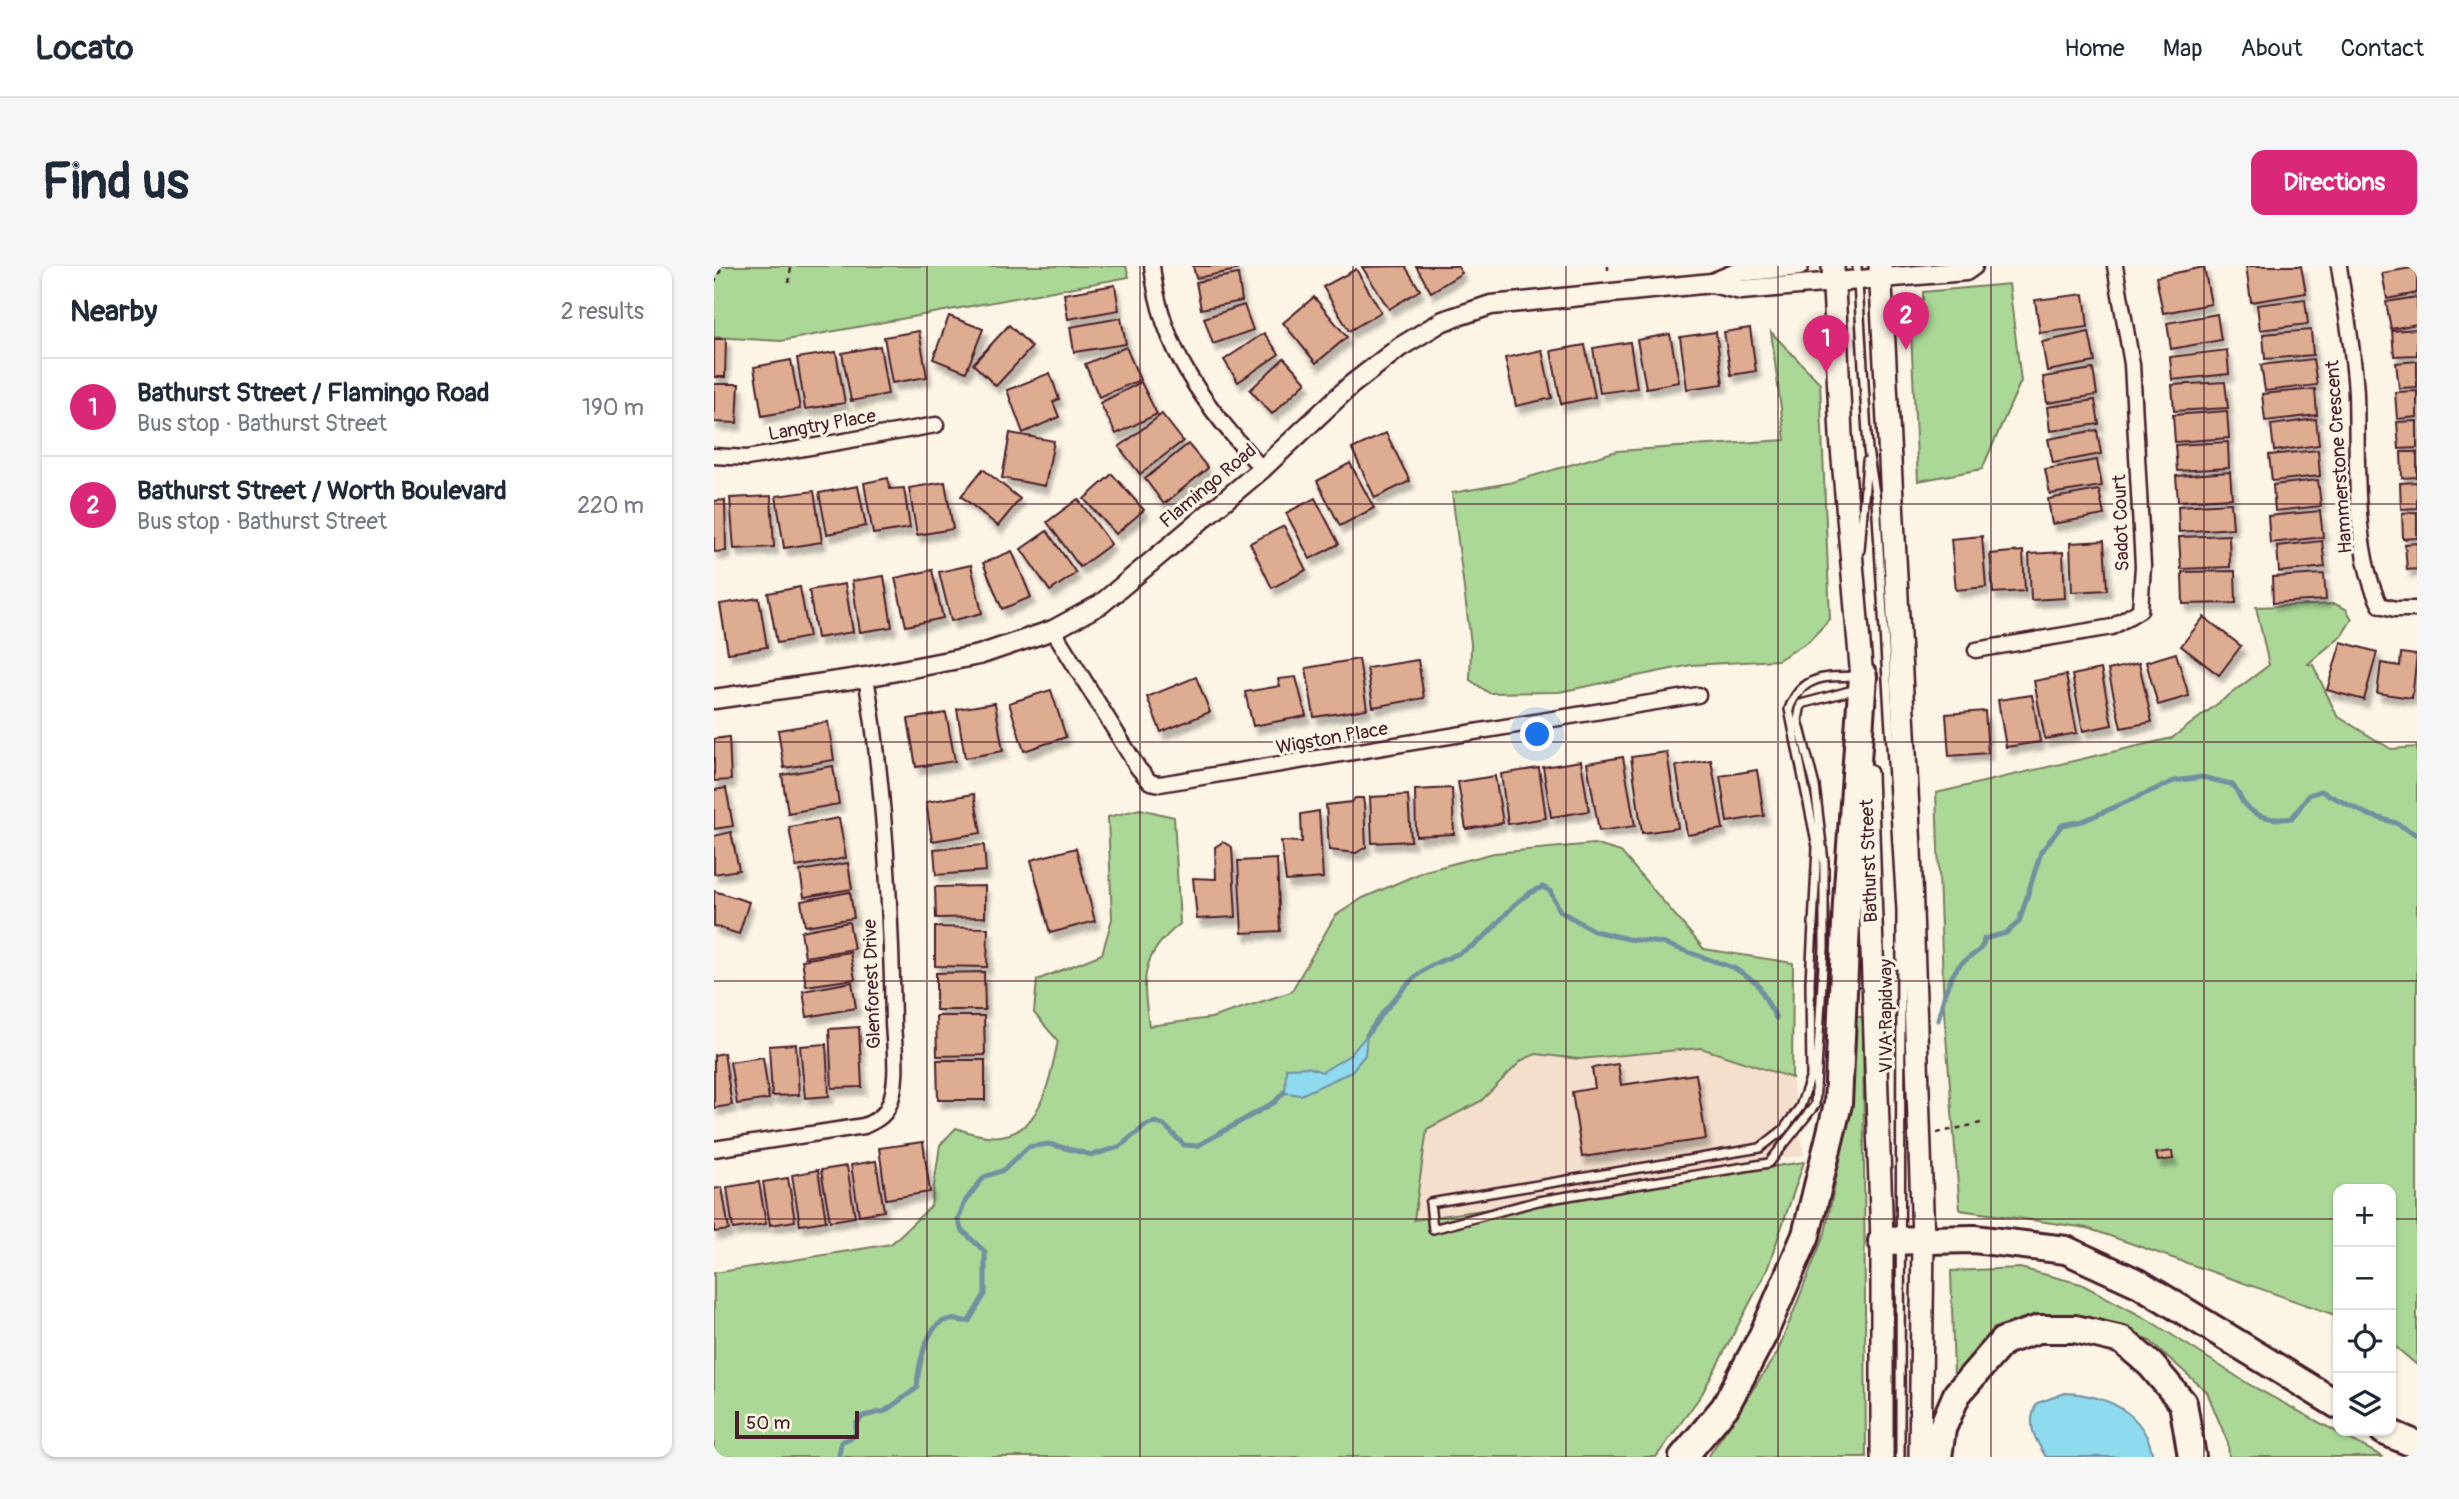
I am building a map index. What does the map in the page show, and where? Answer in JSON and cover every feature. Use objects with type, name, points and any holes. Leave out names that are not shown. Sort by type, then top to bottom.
[{"type":"highway","points":[[1683,1457],[1725,1407],[1763,1335],[1806,1236],[1838,1104],[1862,682]]},
{"type":"highway","points":[[1903,1241],[1974,1239],[2066,1250],[2140,1284],[2333,1402]]},
{"type":"highway","points":[[1938,1457],[1942,1429],[1958,1394],[2003,1340],[2039,1329],[2075,1329],[2122,1340],[2151,1365],[2183,1403],[2192,1457]]},
{"type":"highway","points":[[2396,1436],[2417,1445]]},
{"type":"main road","name":"Bathurst Street","points":[[1880,273],[1900,616],[1920,1136],[1903,1241],[1881,1457]]},
{"type":"main road","name":"Bathurst Street","points":[[1834,275],[1841,436],[1856,598],[1920,1457]]},
{"type":"street","points":[[1152,266],[1170,343],[1206,406],[1262,469]]},
{"type":"street","name":"Flamingo Road","points":[[714,699],[866,677],[979,655],[1053,630],[1101,604],[1262,469],[1351,385],[1400,347],[1443,321],[1491,304],[1712,283],[1739,272],[1798,266]]},
{"type":"street","name":"Flamingo Road","points":[[1712,283],[1741,290],[1834,275],[1966,271],[1973,266]]},
{"type":"street","name":"Sadot Court","points":[[1976,650],[2112,627],[2140,610],[2143,566],[2132,364],[2115,266]]},
{"type":"street","name":"Hammerstone Crescent","points":[[2339,266],[2356,391],[2358,478],[2367,575],[2380,605],[2395,609],[2417,609]]},
{"type":"street","name":"Langtry Place","points":[[714,456],[747,458],[936,425]]},
{"type":"street","name":"Wigston Place","points":[[1053,630],[1138,768],[1150,782],[1160,784],[1698,695]]},
{"type":"street","name":"Glenforest Drive","points":[[714,1149],[864,1126],[875,1122],[888,1108],[894,1079],[892,973],[883,807],[866,677]]},
{"type":"lane","name":"VIVA Rapidway","points":[[1857,274],[1868,450],[1877,513],[1902,910],[1903,1241],[1900,1457]]},
{"type":"lane","name":"VIVA Rapidway","points":[[1856,598],[1868,450]]},
{"type":"lane","points":[[1830,677],[1862,682],[1801,704],[1798,720],[1815,786],[1821,837],[1824,948],[1815,1105],[1769,1163],[1538,1200],[1433,1229],[1430,1202],[1760,1148],[1783,1130],[1800,1107],[1811,1076],[1810,982],[1817,847],[1789,709],[1794,695],[1803,684],[1830,677]]},
{"type":"path","points":[[714,283],[723,266]]},
{"type":"path","points":[[789,283],[790,266]]},
{"type":"path","points":[[1920,1136],[1955,1131],[1981,1123]]},
{"type":"shaded area","points":[[1701,1048],[1792,1078],[1804,1155],[1414,1220],[1428,1128],[1481,1101],[1522,1060],[1536,1054],[1579,1059]]},
{"type":"green space","points":[[714,266],[1126,266],[1129,277],[781,341],[714,337]]},
{"type":"green space","points":[[2009,284],[2021,381],[1982,469],[1918,481],[1910,311],[1914,310],[1913,301],[1923,300],[1923,292]]},
{"type":"green space","points":[[1771,332],[1820,383],[1830,619],[1808,642],[1778,660],[1691,665],[1559,692],[1489,693],[1470,680],[1471,644],[1452,493],[1509,483],[1617,451],[1785,440]]},
{"type":"green space","points":[[2335,604],[2346,609],[2352,619],[2342,635],[2308,664],[2313,665],[2337,716],[2391,749],[2417,747],[2417,1365],[2396,1347],[2396,1184],[2333,1184],[2333,1314],[2087,1228],[1960,1210],[1944,1011],[1936,793],[2172,738],[2269,665],[2256,607]]},
{"type":"green space","points":[[1140,809],[1174,817],[1180,924],[1157,947],[1147,969],[1145,994],[1149,1026],[1211,1018],[1291,992],[1335,916],[1363,898],[1425,871],[1494,853],[1594,844],[1621,852],[1704,949],[1793,963],[1792,1078],[1701,1048],[1579,1059],[1536,1054],[1522,1060],[1481,1101],[1427,1129],[1414,1220],[1804,1162],[1767,1270],[1702,1394],[1656,1457],[714,1457],[714,1273],[891,1244],[931,1206],[940,1145],[956,1128],[982,1135],[1003,1136],[1019,1130],[1031,1119],[1047,1085],[1058,1041],[1034,1013],[1037,980],[1102,954],[1112,919],[1108,817]]},
{"type":"green space","points":[[1852,1017],[1863,1017],[1866,1457],[1708,1457],[1777,1353],[1825,1233],[1848,1121]]},
{"type":"green space","points":[[2020,1268],[2081,1284],[2147,1319],[2250,1385],[2333,1430],[2333,1436],[2344,1436],[2383,1457],[2229,1457],[2228,1443],[2207,1392],[2150,1341],[2072,1317],[2013,1322],[1978,1351],[1954,1378],[1951,1271]]},
{"type":"water","points":[[1367,1035],[1365,1055],[1351,1072],[1301,1095],[1285,1093],[1286,1068],[1308,1067],[1322,1072],[1350,1055]]},
{"type":"water","points":[[2065,1393],[2095,1397],[2121,1408],[2142,1428],[2153,1457],[2046,1457],[2033,1431],[2034,1411],[2037,1403]]},
{"type":"building","points":[[1193,266],[1237,266],[1237,270],[1196,278]]},
{"type":"building","points":[[1405,266],[1420,290],[1389,309],[1362,267]]},
{"type":"building","points":[[1416,266],[1457,266],[1462,273],[1431,292]]},
{"type":"building","points":[[2246,266],[2301,266],[2306,293],[2251,302]]},
{"type":"building","points":[[2204,267],[2211,304],[2163,313],[2156,277]]},
{"type":"building","points":[[2417,267],[2417,293],[2387,299],[2382,273]]},
{"type":"building","points":[[1356,269],[1381,312],[1349,331],[1323,287]]},
{"type":"building","points":[[1238,274],[1242,301],[1201,309],[1196,282]]},
{"type":"building","points":[[1115,285],[1119,310],[1068,319],[1064,294]]},
{"type":"building","points":[[2084,294],[2088,327],[2040,333],[2035,300]]},
{"type":"building","points":[[1314,297],[1347,337],[1316,363],[1283,323]]},
{"type":"building","points":[[2417,297],[2417,324],[2391,329],[2386,302]]},
{"type":"building","points":[[2305,299],[2308,324],[2260,330],[2257,305]]},
{"type":"building","points":[[1244,305],[1253,330],[1213,344],[1204,318]]},
{"type":"building","points":[[2217,314],[2221,340],[2171,349],[2167,323]]},
{"type":"building","points":[[949,316],[983,329],[966,372],[933,359]]},
{"type":"building","points":[[1121,318],[1126,344],[1074,352],[1070,327]]},
{"type":"building","points":[[1009,325],[1032,347],[996,386],[973,364]]},
{"type":"building","points":[[1750,328],[1756,371],[1731,375],[1724,332]]},
{"type":"building","points":[[2417,329],[2417,355],[2394,356],[2392,331]]},
{"type":"building","points":[[2311,330],[2313,355],[2265,359],[2263,334]]},
{"type":"building","points":[[919,331],[927,377],[892,383],[884,337]]},
{"type":"building","points":[[1716,332],[1723,384],[1687,389],[1680,337]]},
{"type":"building","points":[[2089,332],[2095,362],[2047,371],[2042,342]]},
{"type":"building","points":[[1264,333],[1279,354],[1238,382],[1224,360]]},
{"type":"building","points":[[1670,334],[1679,382],[1646,388],[1637,340]]},
{"type":"building","points":[[714,339],[726,339],[725,377],[714,377]]},
{"type":"building","points":[[1630,342],[1637,388],[1600,393],[1593,348]]},
{"type":"building","points":[[1585,345],[1595,397],[1561,404],[1551,351]]},
{"type":"building","points":[[880,346],[888,394],[851,401],[842,353]]},
{"type":"building","points":[[1126,347],[1140,380],[1099,397],[1085,364]]},
{"type":"building","points":[[1542,350],[1552,398],[1516,406],[1505,358]]},
{"type":"building","points":[[2227,350],[2229,374],[2172,380],[2170,357]]},
{"type":"building","points":[[836,352],[845,403],[805,409],[797,358]]},
{"type":"building","points":[[1284,358],[1306,382],[1272,414],[1250,390]]},
{"type":"building","points":[[2313,359],[2317,385],[2265,391],[2261,365]]},
{"type":"building","points":[[791,360],[800,409],[762,416],[754,367]]},
{"type":"building","points":[[2417,361],[2417,387],[2399,388],[2396,363]]},
{"type":"building","points":[[2093,369],[2097,395],[2047,403],[2043,377]]},
{"type":"building","points":[[1050,373],[1059,399],[1053,402],[1059,417],[1023,433],[1007,390]]},
{"type":"building","points":[[1141,382],[1157,414],[1116,434],[1100,403]]},
{"type":"building","points":[[2225,382],[2228,408],[2174,411],[2172,385]]},
{"type":"building","points":[[714,384],[739,384],[737,423],[714,422]]},
{"type":"building","points":[[2315,389],[2317,415],[2265,421],[2262,394]]},
{"type":"building","points":[[2417,391],[2417,417],[2397,419],[2395,392]]},
{"type":"building","points":[[2095,400],[2099,424],[2050,431],[2047,407]]},
{"type":"building","points":[[2227,411],[2229,438],[2175,442],[2173,415]]},
{"type":"building","points":[[1162,414],[1183,441],[1140,474],[1119,447]]},
{"type":"building","points":[[2316,419],[2319,445],[2274,451],[2271,425]]},
{"type":"building","points":[[2417,421],[2417,448],[2399,449],[2397,422]]},
{"type":"building","points":[[2097,430],[2101,454],[2053,463],[2048,439]]},
{"type":"building","points":[[1010,433],[1054,441],[1045,486],[1002,478]]},
{"type":"building","points":[[1386,433],[1410,481],[1375,498],[1352,449]]},
{"type":"building","points":[[2228,442],[2229,468],[2177,471],[2175,445]]},
{"type":"building","points":[[1188,444],[1208,468],[1164,504],[1145,479]]},
{"type":"building","points":[[2318,450],[2320,476],[2272,481],[2269,455]]},
{"type":"building","points":[[2401,452],[2417,452],[2417,477],[2402,478]]},
{"type":"building","points":[[2097,460],[2102,486],[2050,494],[2045,469]]},
{"type":"building","points":[[1350,463],[1374,508],[1340,526],[1317,481]]},
{"type":"building","points":[[983,469],[1020,499],[998,526],[961,496]]},
{"type":"building","points":[[2230,472],[2232,498],[2178,501],[2176,476]]},
{"type":"building","points":[[1112,474],[1144,510],[1116,534],[1084,499]]},
{"type":"building","points":[[888,478],[890,489],[904,488],[910,528],[873,534],[864,483]]},
{"type":"building","points":[[2318,480],[2321,506],[2275,511],[2273,485]]},
{"type":"building","points":[[945,482],[953,529],[917,535],[909,488]]},
{"type":"building","points":[[2417,482],[2417,508],[2401,509],[2400,483]]},
{"type":"building","points":[[858,486],[866,526],[827,534],[819,493]]},
{"type":"building","points":[[2099,490],[2104,515],[2052,524],[2048,499]]},
{"type":"building","points":[[814,491],[822,542],[784,548],[776,496]]},
{"type":"building","points":[[771,496],[774,547],[734,549],[730,498]]},
{"type":"building","points":[[1315,498],[1339,544],[1310,559],[1286,513]]},
{"type":"building","points":[[1078,499],[1111,544],[1080,567],[1047,522]]},
{"type":"building","points":[[725,500],[726,551],[714,552],[714,501]]},
{"type":"building","points":[[2231,503],[2233,528],[2179,532],[2178,506]]},
{"type":"building","points":[[2320,511],[2323,537],[2270,543],[2268,516]]},
{"type":"building","points":[[2417,512],[2417,538],[2403,539],[2402,513]]},
{"type":"building","points":[[1284,526],[1306,570],[1272,588],[1250,543]]},
{"type":"building","points":[[1047,531],[1076,573],[1050,591],[1021,549]]},
{"type":"building","points":[[2229,535],[2230,567],[2181,569],[2179,537]]},
{"type":"building","points":[[1982,536],[1986,587],[1956,590],[1951,539]]},
{"type":"building","points":[[2104,541],[2107,590],[2072,592],[2070,543]]},
{"type":"building","points":[[2322,541],[2325,567],[2279,572],[2277,546]]},
{"type":"building","points":[[2417,543],[2417,569],[2407,570],[2405,544]]},
{"type":"building","points":[[1012,551],[1031,597],[1002,609],[983,563]]},
{"type":"building","points":[[2023,551],[2025,591],[1993,593],[1990,554]]},
{"type":"building","points":[[2063,552],[2065,598],[2031,600],[2029,554]]},
{"type":"building","points":[[971,565],[982,613],[951,621],[939,572]]},
{"type":"building","points":[[932,570],[943,618],[906,626],[895,578]]},
{"type":"building","points":[[2235,571],[2236,603],[2183,604],[2182,572]]},
{"type":"building","points":[[2324,574],[2326,600],[2273,603],[2272,577]]},
{"type":"building","points":[[884,576],[892,627],[860,632],[852,581]]},
{"type":"building","points":[[845,584],[853,632],[817,638],[809,590]]},
{"type":"building","points":[[800,587],[809,637],[777,643],[768,593]]},
{"type":"building","points":[[759,598],[767,647],[728,653],[720,604]]},
{"type":"building","points":[[2204,617],[2241,646],[2219,675],[2181,646]]},
{"type":"building","points":[[2341,642],[2377,652],[2364,700],[2327,690]]},
{"type":"building","points":[[2176,653],[2189,696],[2158,705],[2146,662]]},
{"type":"building","points":[[2401,653],[2417,655],[2412,698],[2377,693],[2381,663],[2400,666]]},
{"type":"building","points":[[1359,659],[1367,709],[1314,717],[1306,668]]},
{"type":"building","points":[[1418,660],[1424,698],[1373,707],[1367,668]]},
{"type":"building","points":[[2139,663],[2152,722],[2121,728],[2108,670]]},
{"type":"building","points":[[2101,669],[2112,725],[2083,731],[2072,675]]},
{"type":"building","points":[[2066,675],[2077,733],[2045,739],[2034,681]]},
{"type":"building","points":[[1196,677],[1210,712],[1161,732],[1147,697]]},
{"type":"building","points":[[1296,677],[1306,716],[1253,726],[1245,692],[1280,686],[1278,679]]},
{"type":"building","points":[[1051,690],[1066,737],[1024,751],[1009,703]]},
{"type":"building","points":[[2032,695],[2040,742],[2006,747],[1998,700]]},
{"type":"building","points":[[995,703],[1003,751],[965,758],[957,709]]},
{"type":"building","points":[[1985,711],[1988,753],[1949,756],[1946,714]]},
{"type":"building","points":[[946,713],[955,761],[916,767],[908,719]]},
{"type":"building","points":[[828,722],[834,760],[784,768],[778,730]]},
{"type":"building","points":[[729,737],[731,780],[714,781],[714,739]]},
{"type":"building","points":[[1667,752],[1678,828],[1642,833],[1631,757]]},
{"type":"building","points":[[1623,757],[1635,826],[1599,831],[1587,763]]},
{"type":"building","points":[[1711,760],[1723,829],[1687,835],[1676,766]]},
{"type":"building","points":[[1581,761],[1589,811],[1551,817],[1543,767]]},
{"type":"building","points":[[833,766],[839,804],[788,813],[782,775]]},
{"type":"building","points":[[1539,768],[1546,818],[1508,824],[1501,774]]},
{"type":"building","points":[[1757,770],[1764,816],[1727,822],[1720,776]]},
{"type":"building","points":[[1495,776],[1503,823],[1466,829],[1458,782]]},
{"type":"building","points":[[726,788],[733,826],[714,829],[714,790]]},
{"type":"building","points":[[1452,788],[1454,834],[1416,836],[1415,790]]},
{"type":"building","points":[[974,794],[981,833],[932,841],[926,802]]},
{"type":"building","points":[[1408,795],[1411,841],[1372,843],[1370,797]]},
{"type":"building","points":[[1355,798],[1363,798],[1366,847],[1356,853],[1329,850],[1326,805],[1352,802]]},
{"type":"building","points":[[1319,811],[1323,878],[1286,881],[1281,841],[1302,842],[1301,814]]},
{"type":"building","points":[[839,818],[846,858],[796,867],[789,827]]},
{"type":"building","points":[[731,832],[739,870],[714,874],[714,836]]},
{"type":"building","points":[[1223,842],[1232,847],[1236,917],[1197,919],[1193,878],[1216,879],[1215,847]]},
{"type":"building","points":[[984,845],[986,871],[936,875],[934,849]]},
{"type":"building","points":[[1076,848],[1095,921],[1050,933],[1031,860]]},
{"type":"building","points":[[1277,859],[1280,931],[1242,933],[1238,861]]},
{"type":"building","points":[[848,863],[852,889],[804,897],[800,871]]},
{"type":"building","points":[[985,886],[985,917],[936,918],[935,887]]},
{"type":"building","points":[[714,891],[749,902],[739,934],[714,926]]},
{"type":"building","points":[[850,892],[854,918],[805,926],[801,901]]},
{"type":"building","points":[[849,922],[854,949],[805,957],[801,931]]},
{"type":"building","points":[[935,927],[988,928],[987,967],[935,966]]},
{"type":"building","points":[[850,952],[855,979],[806,986],[802,960]]},
{"type":"building","points":[[984,972],[985,1010],[936,1010],[936,973]]},
{"type":"building","points":[[852,982],[856,1008],[807,1017],[803,991]]},
{"type":"building","points":[[936,1016],[984,1016],[985,1055],[937,1056]]},
{"type":"building","points":[[859,1027],[862,1087],[832,1088],[829,1029]]},
{"type":"building","points":[[796,1044],[799,1095],[772,1096],[769,1046]]},
{"type":"building","points":[[826,1044],[829,1096],[805,1098],[800,1046]]},
{"type":"building","points":[[724,1053],[732,1105],[714,1108],[714,1055]]},
{"type":"building","points":[[763,1057],[769,1099],[737,1104],[730,1062]]},
{"type":"building","points":[[937,1060],[985,1060],[985,1100],[938,1100]]},
{"type":"building","points":[[1618,1064],[1621,1085],[1696,1074],[1706,1139],[1582,1157],[1572,1092],[1595,1088],[1592,1068]]},
{"type":"building","points":[[923,1142],[930,1192],[886,1199],[879,1148]]},
{"type":"building","points":[[2172,1151],[2173,1159],[2158,1161],[2156,1153]]},
{"type":"building","points":[[876,1161],[884,1211],[859,1215],[851,1165]]},
{"type":"building","points":[[847,1166],[855,1217],[830,1221],[821,1170]]},
{"type":"building","points":[[818,1170],[826,1221],[800,1225],[792,1175]]},
{"type":"building","points":[[788,1178],[795,1221],[770,1225],[763,1182]]},
{"type":"building","points":[[759,1182],[766,1224],[733,1229],[727,1187]]},
{"type":"building","points":[[722,1187],[729,1230],[714,1232],[714,1189]]},
{"type":"waterway","points":[[1938,1020],[1948,986],[1961,963],[1981,948],[1984,939],[2006,933],[2019,922],[2041,852],[2062,825],[2083,821],[2174,781],[2202,777],[2231,784],[2249,809],[2260,815],[2279,819],[2292,818],[2309,795],[2321,791],[2369,815],[2396,823],[2417,835]]},
{"type":"waterway","points":[[1367,1035],[1388,1006],[1425,969],[1476,943],[1525,896],[1543,887],[1550,891],[1560,911],[1594,931],[1662,943],[1734,968],[1757,983],[1776,1018]]},
{"type":"waterway","points":[[839,1457],[841,1442],[855,1436],[856,1424],[863,1416],[885,1411],[917,1388],[921,1359],[933,1330],[947,1320],[969,1321],[985,1294],[985,1252],[961,1229],[958,1219],[966,1200],[984,1177],[1004,1170],[1028,1147],[1049,1144],[1092,1155],[1119,1147],[1146,1125],[1154,1122],[1164,1125],[1184,1145],[1197,1146],[1275,1102],[1284,1092]]},
{"type":"place","name":"Bathurst Street / Worth Boulevard","points":[[1906,350]]},
{"type":"place","name":"Bathurst Street / Flamingo Road","points":[[1826,373]]}]
